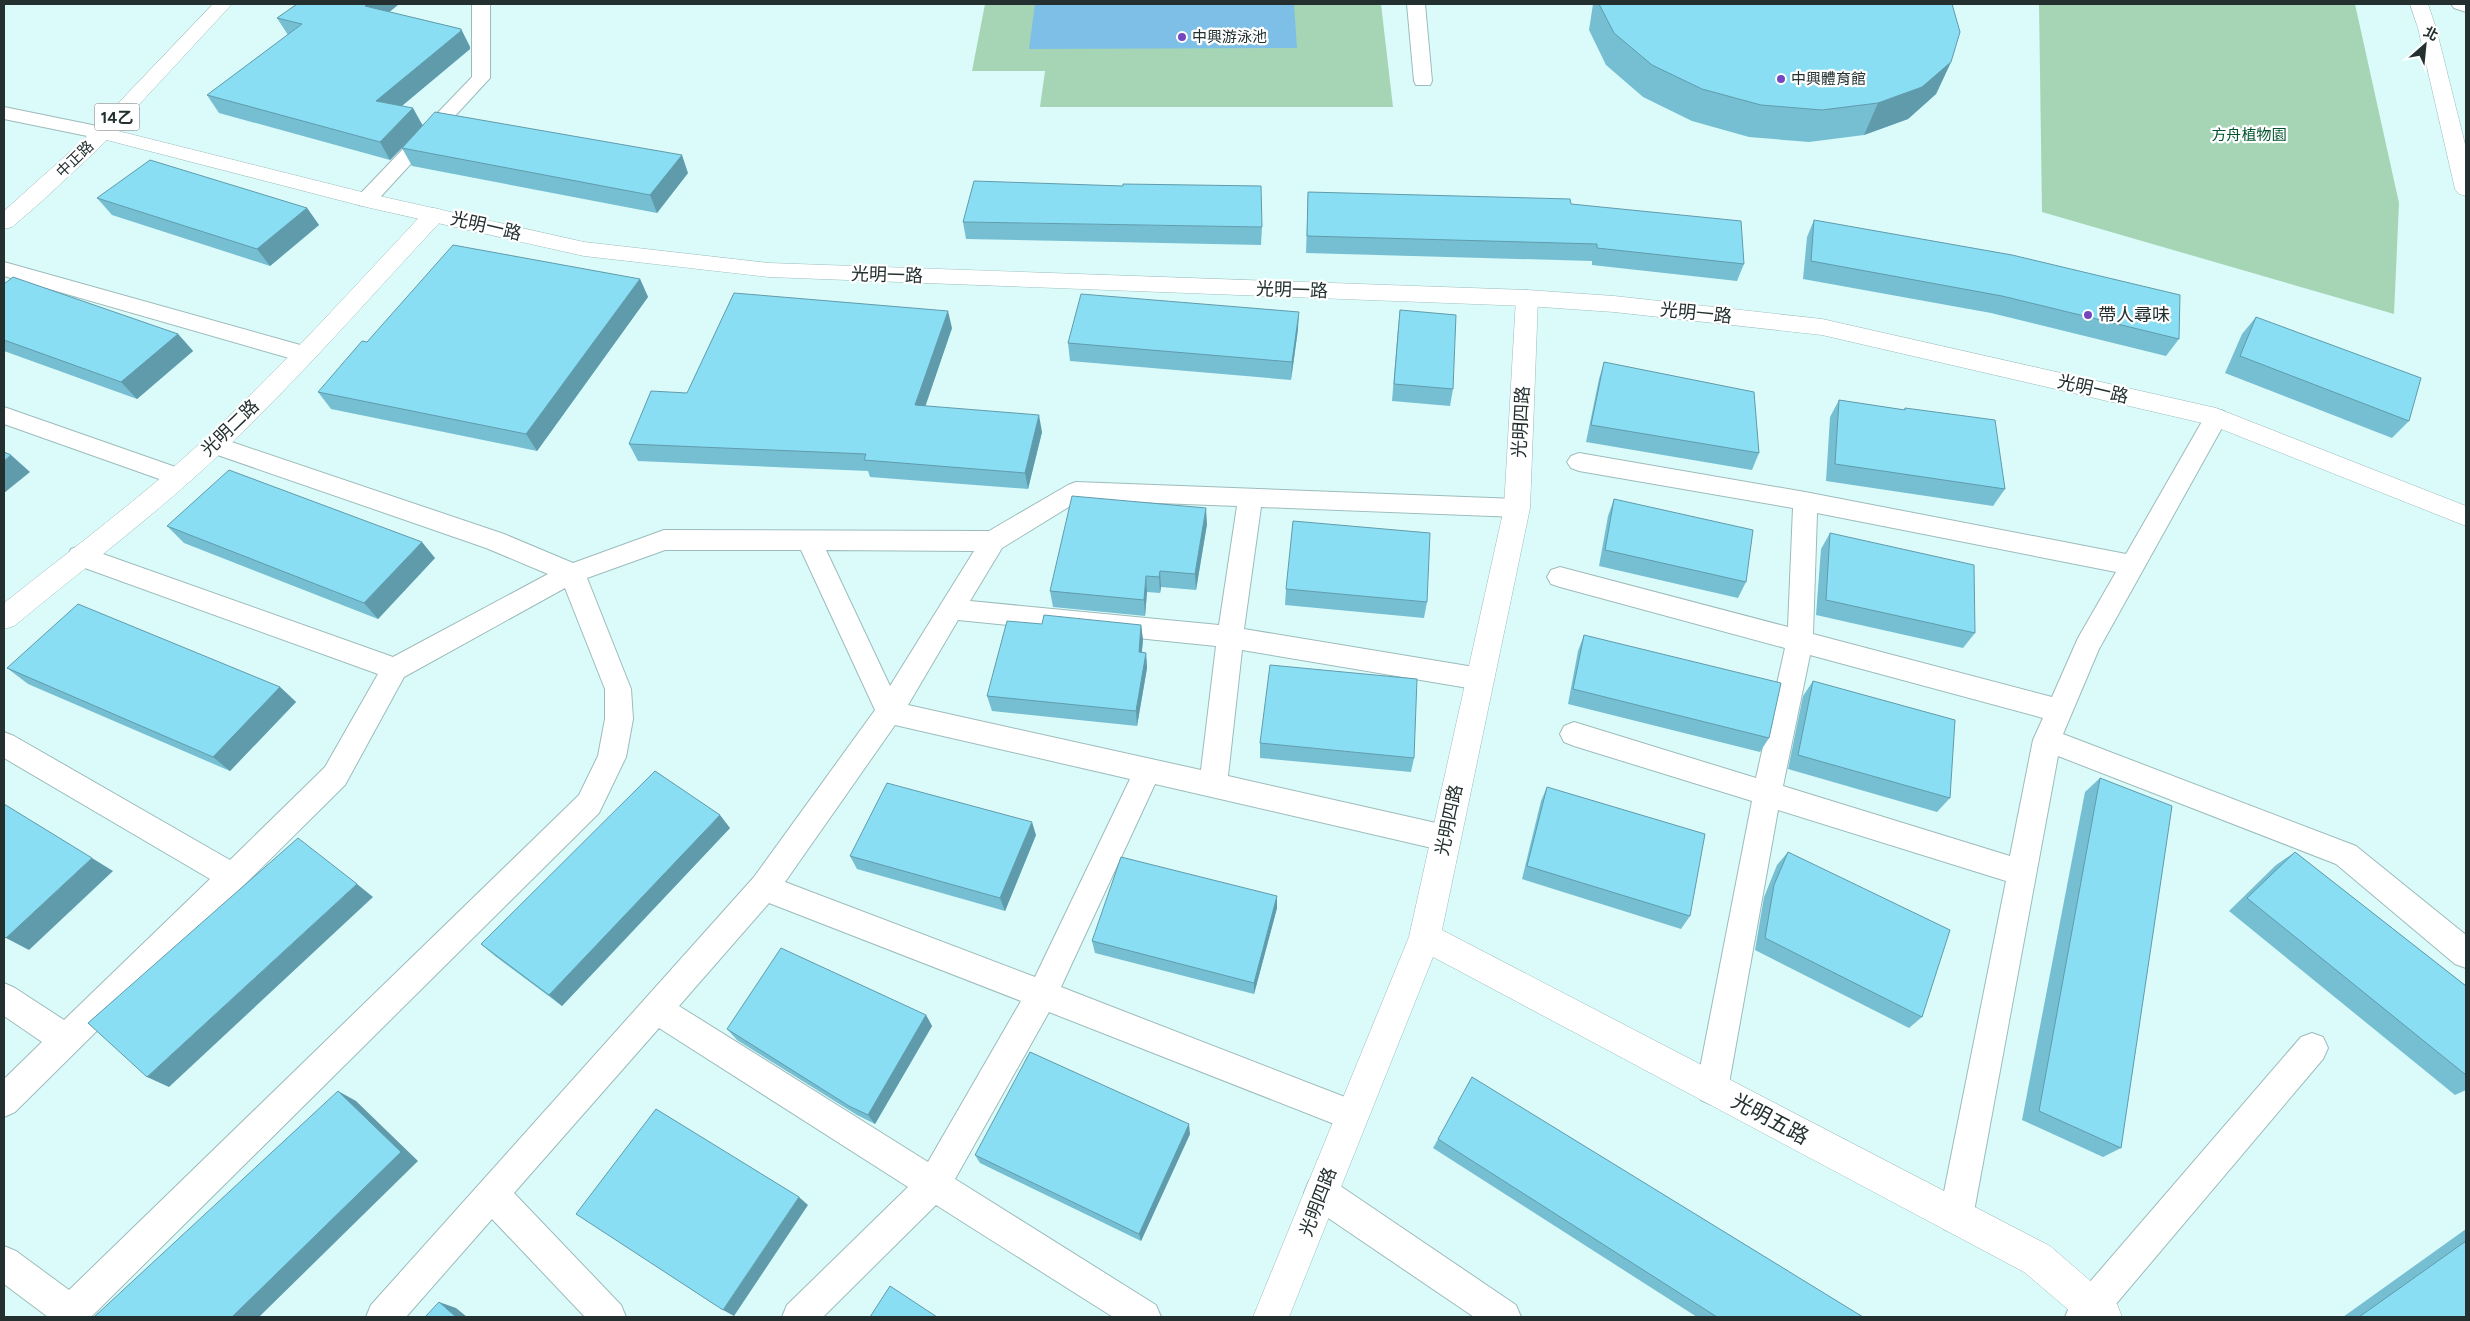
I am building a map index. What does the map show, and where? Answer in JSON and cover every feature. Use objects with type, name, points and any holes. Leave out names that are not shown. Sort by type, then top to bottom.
[{"type":"street","name":"中正路","points":[[4,222],[39,194],[102,134],[223,4]]},
{"type":"street","points":[[2419,4],[2427,28],[2466,189]]},
{"type":"street","name":"光明一路","points":[[102,134],[366,200],[584,248],[769,270],[1527,298],[1614,304],[1822,327],[2216,417],[2466,516]]},
{"type":"street","name":"光明二路","points":[[6,613],[179,477],[214,445],[434,215]]},
{"type":"street","name":"光明四路","points":[[1271,1317],[1425,937],[1517,508],[1527,298]]},
{"type":"street","name":"光明五路","points":[[1425,937],[2037,1259],[2093,1314]]},
{"type":"lane","points":[[366,200],[481,78],[481,4]]},
{"type":"lane","points":[[1416,4],[1423,81]]},
{"type":"lane","points":[[2460,4],[2466,7]]},
{"type":"lane","points":[[4,113],[102,134]]},
{"type":"lane","points":[[4,269],[303,354]]},
{"type":"lane","points":[[4,415],[179,477]]},
{"type":"lane","points":[[1956,1217],[2047,740],[2088,646],[2216,417]]},
{"type":"lane","points":[[4,1264],[69,1315],[589,804],[612,757],[618,719],[618,689],[572,574],[495,541],[214,445]]},
{"type":"lane","points":[[1579,462],[1805,501],[2133,566]]},
{"type":"lane","points":[[383,1317],[764,887],[889,712],[993,541],[1076,491],[1517,508]]},
{"type":"lane","points":[[1213,785],[1230,637],[1250,498]]},
{"type":"lane","points":[[1712,1089],[1767,794],[1800,641],[1805,501]]},
{"type":"lane","points":[[4,1101],[335,776],[395,668],[572,574],[664,540],[993,541]]},
{"type":"lane","points":[[809,541],[889,712]]},
{"type":"lane","points":[[80,556],[395,668]]},
{"type":"lane","points":[[1560,577],[2060,710]]},
{"type":"lane","points":[[952,609],[1230,637],[1480,679]]},
{"type":"lane","points":[[889,712],[1445,838]]},
{"type":"lane","points":[[1574,734],[2022,873]]},
{"type":"lane","points":[[2047,740],[2346,854],[2466,954]]},
{"type":"lane","points":[[4,744],[232,877]]},
{"type":"lane","points":[[799,1317],[933,1184],[1042,995],[1148,770]]},
{"type":"lane","points":[[764,887],[1352,1115]]},
{"type":"lane","points":[[4,998],[66,1040]]},
{"type":"lane","points":[[656,1009],[1144,1317]]},
{"type":"lane","points":[[2093,1314],[2312,1048]]},
{"type":"lane","points":[[1321,1193],[1504,1317]]},
{"type":"lane","points":[[492,1194],[609,1317]]},
{"type":"green space","name":"中興游泳池","points":[[985,4],[1381,4],[1393,107],[1040,107],[1045,71],[972,71]]},
{"type":"green space","name":"方舟植物園","points":[[2039,4],[2355,4],[2399,203],[2394,314],[2042,212]]},
{"type":"water","points":[[1035,4],[1294,4],[1297,48],[1029,49]]},
{"type":"building","points":[[297,4],[368,4],[365,6],[461,29],[461,31],[376,101],[413,108],[380,142],[207,95],[302,24],[277,18]]},
{"type":"building","name":"中興體育館","points":[[1599,4],[1952,4],[1960,32],[1951,62],[1922,87],[1878,103],[1822,110],[1761,105],[1702,89],[1652,65],[1614,33]]},
{"type":"building","points":[[435,112],[682,155],[650,195],[402,148]]},
{"type":"building","points":[[150,160],[307,208],[257,249],[97,198]]},
{"type":"building","points":[[974,181],[1123,186],[1123,184],[1261,186],[1262,227],[963,222]]},
{"type":"building","points":[[1308,192],[1570,199],[1571,204],[1741,221],[1744,264],[1597,248],[1597,244],[1307,236]]},
{"type":"building","points":[[1814,220],[2012,255],[2180,295],[2179,339],[2002,296],[1811,261]]},
{"type":"building","points":[[453,245],[640,279],[526,434],[318,392],[362,341],[367,342]]},
{"type":"building","points":[[13,277],[178,334],[121,382],[4,340],[4,284]]},
{"type":"building","points":[[734,293],[948,311],[915,405],[1039,415],[1025,473],[864,460],[866,454],[629,444],[651,391],[687,393]]},
{"type":"building","points":[[1081,294],[1299,312],[1292,362],[1068,343]]},
{"type":"building","points":[[1400,310],[1456,315],[1453,389],[1394,384]]},
{"type":"building","points":[[2256,317],[2421,378],[2409,421],[2240,356]]},
{"type":"building","points":[[1604,362],[1754,392],[1759,453],[1591,425]]},
{"type":"building","points":[[1839,400],[1905,410],[1905,408],[1995,420],[2005,489],[1835,464]]},
{"type":"building","points":[[4,452],[11,455],[4,461]]},
{"type":"building","points":[[229,470],[422,542],[364,603],[167,526]]},
{"type":"building","points":[[1072,496],[1206,508],[1195,574],[1160,571],[1159,577],[1146,576],[1144,600],[1050,591]]},
{"type":"building","points":[[1614,499],[1753,530],[1746,582],[1605,550]]},
{"type":"building","points":[[1293,521],[1430,533],[1427,602],[1286,589]]},
{"type":"building","points":[[1830,533],[1974,565],[1975,633],[1826,600]]},
{"type":"building","points":[[78,604],[280,687],[213,757],[7,668]]},
{"type":"building","points":[[1044,615],[1141,625],[1139,652],[1146,653],[1136,711],[987,696],[1007,621],[1042,624]]},
{"type":"building","points":[[1584,635],[1781,683],[1769,738],[1573,689]]},
{"type":"building","points":[[1270,665],[1417,679],[1414,758],[1260,743]]},
{"type":"building","points":[[1813,681],[1955,720],[1950,798],[1798,755]]},
{"type":"building","points":[[655,771],[720,815],[549,995],[481,944]]},
{"type":"building","points":[[2100,778],[2172,806],[2121,1148],[2039,1111]]},
{"type":"building","points":[[887,783],[1032,822],[1000,898],[850,856]]},
{"type":"building","points":[[1547,787],[1705,834],[1690,916],[1527,866]]},
{"type":"building","points":[[4,804],[92,858],[6,938],[4,936]]},
{"type":"building","points":[[298,838],[357,884],[147,1077],[88,1023]]},
{"type":"building","points":[[1788,852],[1950,930],[1922,1017],[1765,938],[1774,885]]},
{"type":"building","points":[[2295,852],[2466,986],[2466,1075],[2247,898]]},
{"type":"building","points":[[1121,857],[1277,896],[1254,983],[1092,941]]},
{"type":"building","points":[[781,948],[926,1015],[868,1115],[849,1106],[727,1029]]},
{"type":"building","points":[[1030,1052],[1189,1124],[1139,1234],[975,1155]]},
{"type":"building","points":[[1472,1077],[1863,1317],[1717,1317],[1438,1139]]},
{"type":"building","points":[[338,1091],[401,1152],[232,1317],[94,1317]]},
{"type":"building","points":[[656,1109],[799,1197],[723,1310],[576,1214]]},
{"type":"building","points":[[2466,1241],[2466,1317],[2359,1317]]},
{"type":"building","points":[[890,1286],[937,1317],[870,1317]]},
{"type":"building","points":[[439,1302],[456,1317],[425,1317]]},
{"type":"place","name":"中興游泳池","points":[[1182,37]]},
{"type":"place","name":"中興體育館","points":[[1781,79]]},
{"type":"place","name":"帶人尋味","points":[[2088,315]]}]
